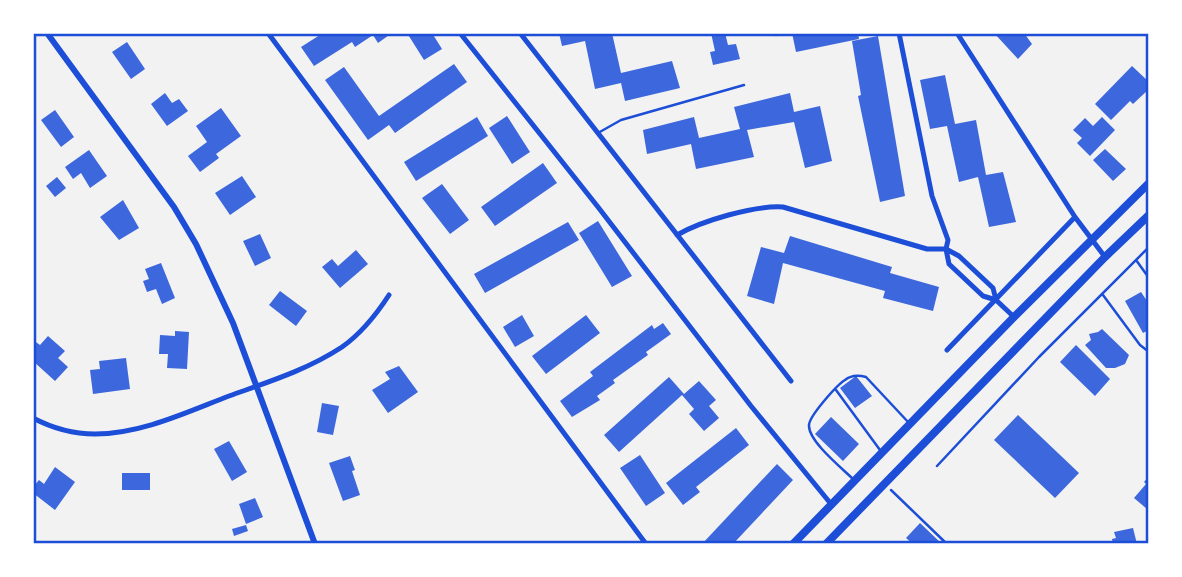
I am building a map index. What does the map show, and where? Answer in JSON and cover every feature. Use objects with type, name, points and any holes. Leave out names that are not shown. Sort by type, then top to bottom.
[{"type":"main road","points":[[793,544],[1090,239],[1149,183]]},
{"type":"main road","points":[[826,544],[1149,215]]},
{"type":"street","points":[[47,33],[174,207],[196,244],[228,311],[315,544]]},
{"type":"street","points":[[268,33],[398,205],[478,319],[646,544]]},
{"type":"street","points":[[460,33],[751,406],[831,504]]},
{"type":"street","points":[[520,33],[791,381]]},
{"type":"street","points":[[898,33],[932,196],[948,240],[946,249],[949,264],[983,296],[996,300],[1014,317]]},
{"type":"street","points":[[957,33],[1075,218],[1105,257]]},
{"type":"street","points":[[677,236],[692,226],[771,206],[794,210],[927,249],[946,249],[959,256],[993,288],[996,300]]},
{"type":"street","points":[[947,350],[1075,218]]},
{"type":"street","points":[[33,418],[52,427],[73,432],[116,433],[177,416],[298,371],[343,346],[370,321],[388,295]]},
{"type":"lane","points":[[598,133],[621,120],[744,85]]},
{"type":"lane","points":[[937,466],[1039,357],[1149,247]]},
{"type":"lane","points":[[1136,260],[1149,278]]},
{"type":"lane","points":[[1103,295],[1140,345],[1149,352]]},
{"type":"lane","points":[[854,481],[819,446],[809,429],[808,424],[817,408],[844,380],[857,375],[866,377],[909,423]]},
{"type":"lane","points":[[836,390],[882,452]]},
{"type":"path","points":[[891,490],[947,544]]},
{"type":"building","points":[[323,33],[392,33],[378,43],[373,35],[355,47],[352,42],[314,66],[301,47]]},
{"type":"building","points":[[407,33],[432,33],[442,49],[424,60]]},
{"type":"building","points":[[559,33],[612,33],[621,73],[672,61],[680,88],[625,101],[621,83],[595,89],[585,41],[562,46]]},
{"type":"building","points":[[711,33],[725,33],[728,45],[736,44],[740,59],[713,65],[710,52],[715,51]]},
{"type":"building","points":[[792,33],[858,33],[859,39],[796,52]]},
{"type":"building","points":[[994,33],[1024,33],[1032,44],[1018,59]]},
{"type":"building","points":[[878,36],[905,196],[880,202],[858,96],[861,95],[852,41]]},
{"type":"building","points":[[127,42],[145,69],[131,79],[112,52]]},
{"type":"building","points":[[454,64],[467,82],[395,133],[389,125],[368,140],[325,80],[344,67],[379,116]]},
{"type":"building","points":[[1132,66],[1149,82],[1149,89],[1133,104],[1130,101],[1111,120],[1095,104]]},
{"type":"building","points":[[945,75],[955,124],[976,120],[986,175],[1003,172],[1016,222],[989,227],[978,177],[959,182],[947,126],[930,129],[920,80]]},
{"type":"building","points":[[165,93],[172,103],[179,99],[188,111],[167,126],[151,104]]},
{"type":"building","points":[[790,93],[794,112],[820,106],[832,161],[805,168],[794,122],[747,130],[754,157],[696,169],[691,144],[647,154],[643,130],[694,117],[699,138],[740,129],[734,107]]},
{"type":"building","points":[[221,108],[241,136],[216,154],[219,158],[200,172],[188,156],[207,142],[196,126]]},
{"type":"building","points":[[55,110],[74,137],[61,147],[41,120]]},
{"type":"building","points":[[507,116],[530,152],[512,164],[489,128]]},
{"type":"building","points":[[477,117],[488,136],[416,181],[404,162]]},
{"type":"building","points":[[1102,117],[1115,130],[1090,156],[1077,143],[1082,138],[1073,130],[1085,118],[1093,126]]},
{"type":"building","points":[[1105,149],[1126,169],[1113,181],[1093,160]]},
{"type":"building","points":[[89,150],[107,176],[90,188],[81,173],[73,179],[65,167]]},
{"type":"building","points":[[543,163],[557,183],[495,226],[481,207]]},
{"type":"building","points":[[242,176],[256,197],[230,215],[215,193]]},
{"type":"building","points":[[57,177],[66,188],[55,197],[46,186]]},
{"type":"building","points":[[442,184],[469,220],[450,234],[422,198]]},
{"type":"building","points":[[123,200],[139,228],[119,240],[100,217]]},
{"type":"building","points":[[598,221],[632,276],[612,287],[579,233]]},
{"type":"building","points":[[568,222],[579,240],[485,293],[474,274]]},
{"type":"building","points":[[260,234],[271,258],[255,266],[243,241]]},
{"type":"building","points":[[790,236],[892,267],[890,273],[939,287],[933,311],[883,298],[885,291],[783,263],[774,304],[747,296],[761,247],[784,253]]},
{"type":"building","points":[[356,250],[368,264],[340,288],[322,267],[332,259],[338,266]]},
{"type":"building","points":[[161,263],[175,298],[162,304],[156,289],[147,292],[143,281],[149,279],[145,269]]},
{"type":"building","points":[[280,291],[307,311],[296,326],[269,305]]},
{"type":"building","points":[[1141,292],[1149,304],[1149,330],[1143,333],[1125,301]]},
{"type":"building","points":[[522,315],[534,336],[515,347],[503,327]]},
{"type":"building","points":[[586,315],[600,333],[546,374],[532,356]]},
{"type":"building","points":[[663,323],[671,334],[646,352],[648,355],[613,380],[615,383],[597,396],[600,400],[572,417],[560,401],[593,376],[590,372],[652,325],[654,329]]},
{"type":"building","points":[[1102,329],[1129,355],[1125,364],[1106,368],[1085,345],[1091,340],[1089,334]]},
{"type":"building","points":[[175,331],[189,332],[187,369],[167,368],[168,354],[159,354],[160,335],[175,336]]},
{"type":"building","points":[[48,336],[65,351],[58,358],[68,367],[55,381],[33,361],[33,340],[40,345]]},
{"type":"building","points":[[1076,345],[1110,379],[1095,396],[1060,362]]},
{"type":"building","points":[[126,358],[130,389],[93,394],[90,370],[100,369],[99,361]]},
{"type":"building","points":[[399,366],[418,392],[388,413],[372,390],[390,379],[385,372]]},
{"type":"building","points":[[856,376],[872,396],[855,408],[840,388]]},
{"type":"building","points":[[669,377],[684,394],[699,381],[716,400],[709,406],[719,418],[704,431],[689,414],[694,409],[682,395],[619,452],[604,435]]},
{"type":"building","points":[[322,403],[339,406],[333,435],[317,432]]},
{"type":"building","points":[[1018,415],[1079,473],[1055,498],[994,440]]},
{"type":"building","points":[[831,417],[859,444],[843,461],[815,434]]},
{"type":"building","points":[[736,428],[749,445],[696,487],[700,492],[683,505],[666,483]]},
{"type":"building","points":[[229,441],[247,472],[232,481],[214,449]]},
{"type":"building","points":[[640,455],[665,493],[646,506],[620,468]]},
{"type":"building","points":[[350,456],[360,495],[343,501],[329,463]]},
{"type":"building","points":[[777,464],[793,480],[733,544],[702,544]]},
{"type":"building","points":[[55,467],[75,482],[55,510],[33,493],[33,487],[39,480],[44,484]]},
{"type":"building","points":[[122,473],[150,473],[150,490],[122,490]]},
{"type":"building","points":[[1149,476],[1149,507],[1147,509],[1134,498]]},
{"type":"building","points":[[255,498],[263,517],[246,524],[239,504]]},
{"type":"building","points":[[920,523],[942,544],[913,544],[906,538]]},
{"type":"building","points":[[246,525],[248,531],[234,536],[232,529]]},
{"type":"building","points":[[1133,528],[1137,544],[1113,544],[1112,539],[1116,538],[1114,532]]}]
